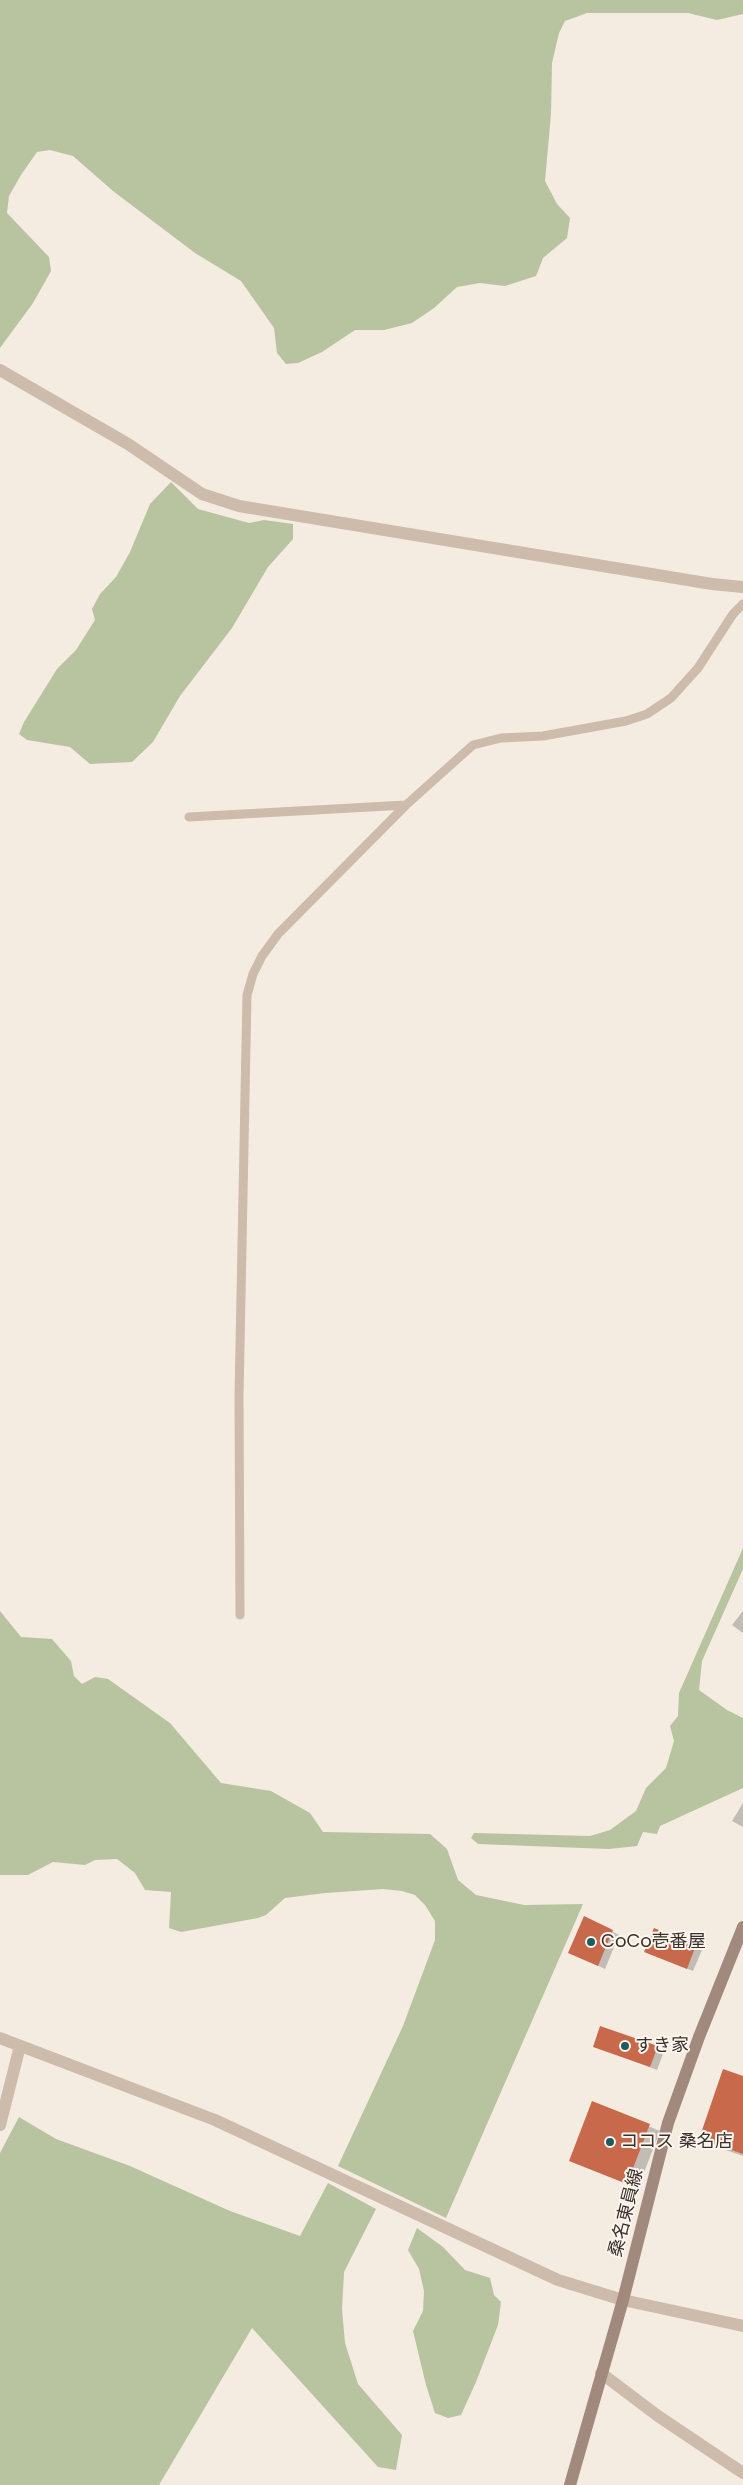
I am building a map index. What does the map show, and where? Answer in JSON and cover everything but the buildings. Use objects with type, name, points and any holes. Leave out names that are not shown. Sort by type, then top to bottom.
[{"type":"main road","name":"桑名東員線","points":[[570,2485],[623,2300],[668,2122],[699,2036],[743,1928]]},
{"type":"street","points":[[0,370],[128,444],[202,494],[239,506],[712,584],[743,586]]},
{"type":"street","points":[[0,2038],[215,2120],[558,2280],[623,2300],[743,2326]]},
{"type":"street","points":[[0,2125],[20,2046]]},
{"type":"street","points":[[601,2373],[658,2416],[743,2473]]},
{"type":"lane","points":[[240,1615],[239,1396],[247,995],[262,956],[278,934],[406,805],[473,745],[501,738],[544,736],[626,721],[647,714],[671,698],[698,668],[733,614],[743,604]]},
{"type":"lane","points":[[188,817],[406,805]]},
{"type":"green space","points":[[0,0],[743,0],[743,14],[717,20],[688,13],[587,13],[565,21],[559,33],[552,63],[551,114],[545,181],[557,204],[570,218],[567,238],[543,258],[536,276],[505,286],[480,283],[457,287],[434,308],[412,323],[384,330],[355,330],[322,352],[298,363],[286,364],[277,353],[274,328],[241,281],[195,253],[113,191],[73,156],[50,150],[37,152],[21,175],[9,196],[7,213],[49,257],[51,271],[33,303],[0,348]]},
{"type":"green space","points":[[171,482],[198,509],[249,523],[264,520],[293,524],[293,539],[268,567],[232,628],[180,696],[153,742],[132,762],[90,764],[70,747],[27,740],[19,734],[24,722],[57,669],[76,650],[95,620],[92,609],[100,594],[116,577],[130,552],[150,504]]},
{"type":"green space","points":[[743,1548],[743,1569],[702,1661],[699,1690],[727,1710],[743,1718],[743,1788],[660,1826],[657,1834],[643,1832],[637,1846],[609,1849],[478,1844],[471,1838],[474,1833],[590,1836],[610,1830],[636,1811],[646,1788],[666,1768],[674,1741],[670,1726],[678,1716],[679,1693]]},
{"type":"green space","points":[[0,1611],[21,1637],[52,1639],[71,1661],[74,1676],[82,1684],[95,1677],[108,1679],[170,1723],[221,1783],[271,1791],[310,1813],[323,1832],[430,1834],[447,1849],[458,1880],[476,1895],[524,1905],[583,1904],[446,2218],[338,2166],[403,2026],[435,1940],[435,1921],[425,1905],[415,1895],[402,1891],[383,1889],[325,1893],[285,1898],[266,1915],[258,1918],[181,1932],[169,1928],[171,1892],[145,1890],[135,1873],[117,1859],[95,1860],[85,1865],[53,1862],[28,1875],[0,1875]]},
{"type":"green space","points":[[19,2117],[56,2139],[130,2166],[230,2211],[300,2236],[328,2183],[376,2209],[344,2272],[342,2309],[345,2343],[358,2384],[402,2435],[396,2470],[378,2467],[252,2328],[159,2485],[0,2485],[0,2153]]},
{"type":"green space","points":[[417,2228],[443,2247],[465,2270],[490,2278],[494,2295],[501,2302],[498,2325],[461,2415],[448,2418],[435,2413],[413,2331],[423,2311],[424,2291],[419,2269],[408,2250]]},
{"type":"place","name":"CoCo壱番屋","points":[[591,1942]]},
{"type":"place","name":"すき家","points":[[625,2046]]},
{"type":"place","name":"ココス 桑名店","points":[[610,2142]]}]
